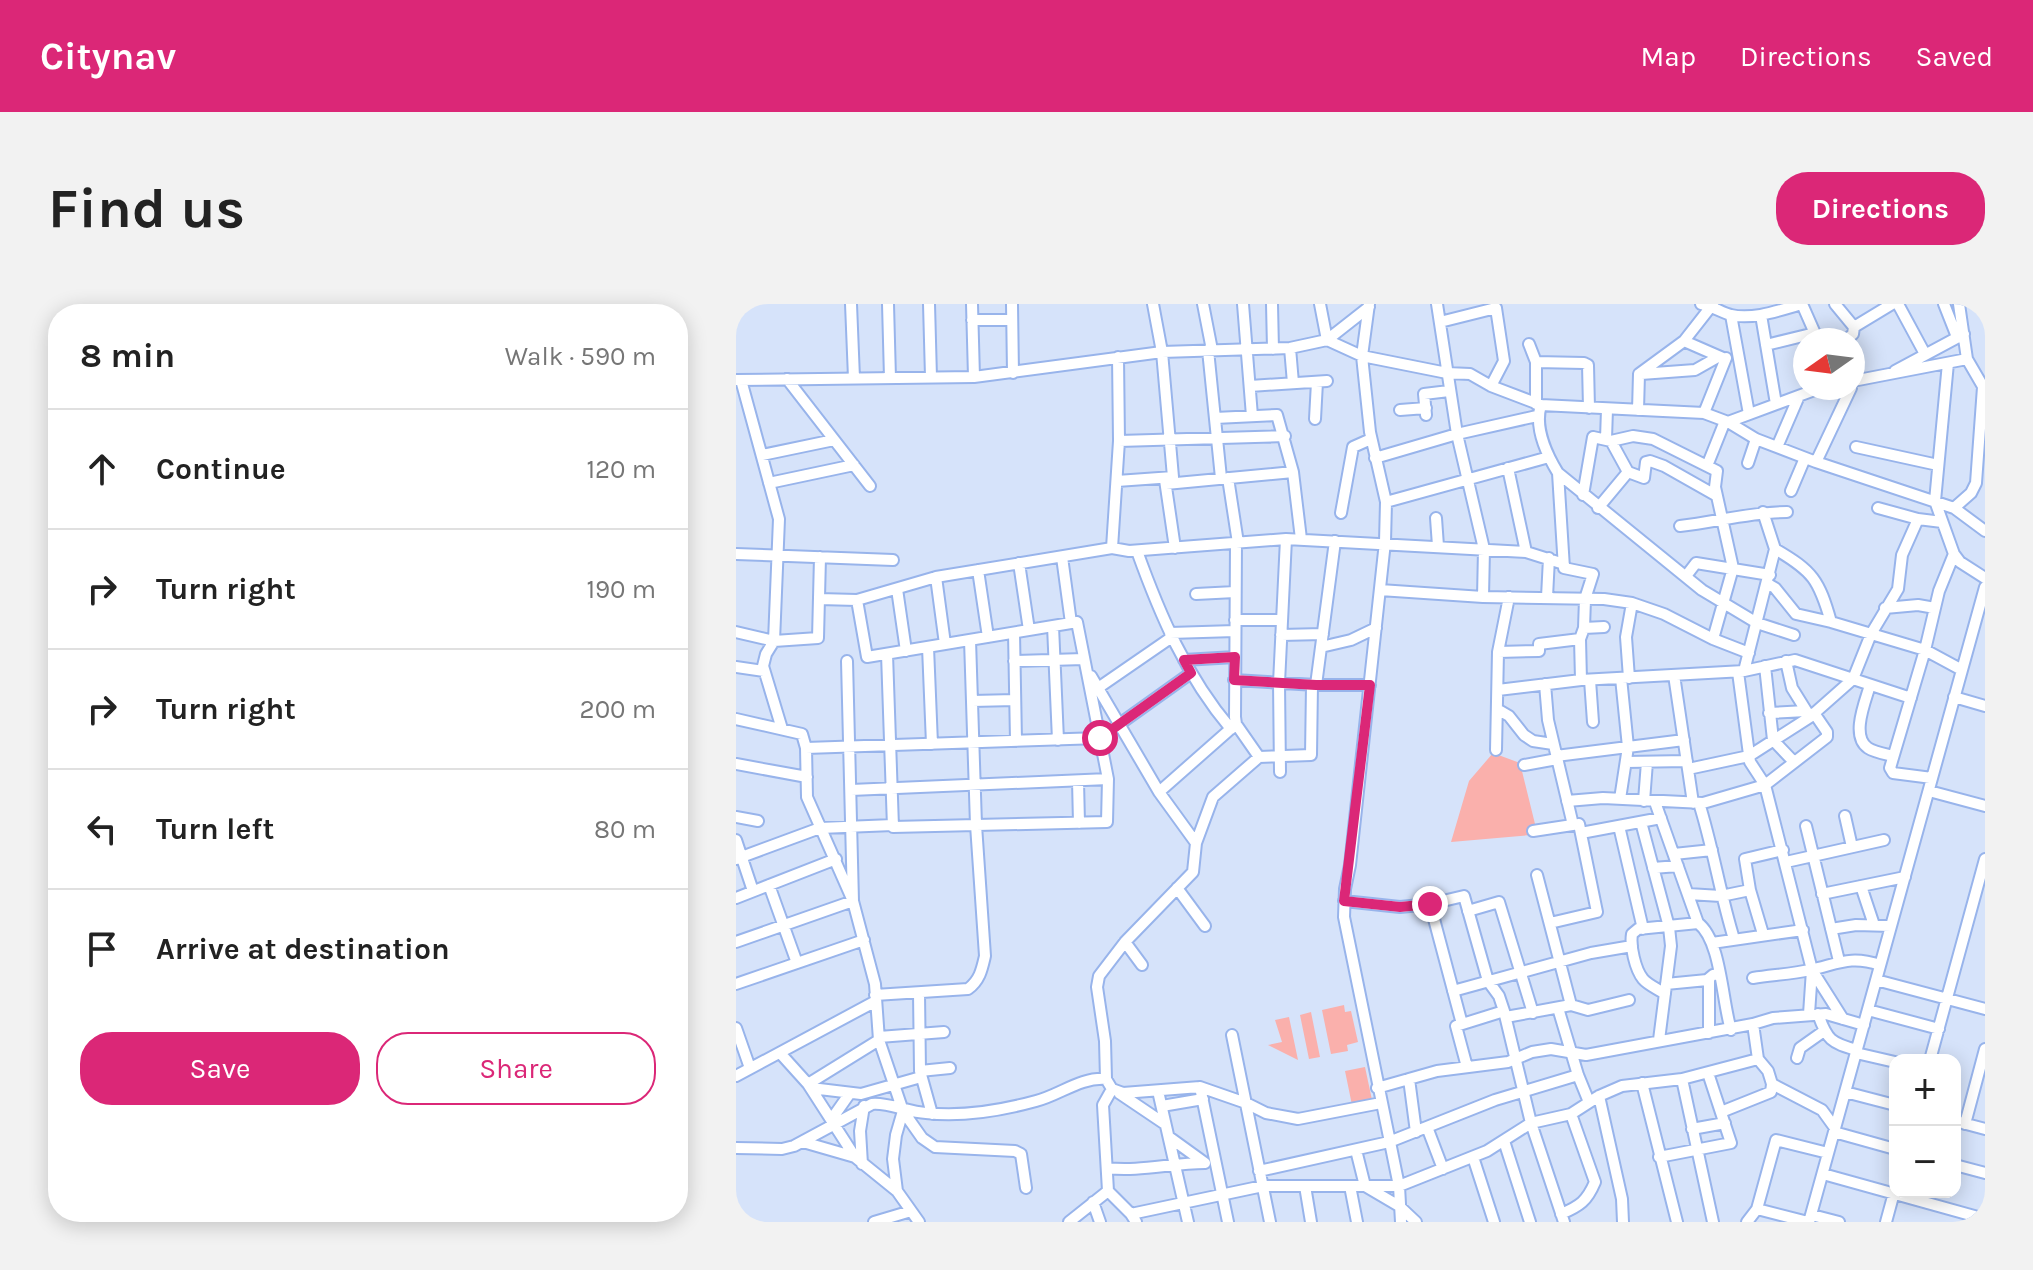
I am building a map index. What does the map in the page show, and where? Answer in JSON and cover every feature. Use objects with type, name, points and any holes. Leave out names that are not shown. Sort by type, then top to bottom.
[{"type":"street","points":[[851,304],[854,378]]},
{"type":"street","points":[[888,304],[890,378]]},
{"type":"street","points":[[929,304],[931,377]]},
{"type":"street","points":[[972,304],[974,377]]},
{"type":"street","points":[[1012,304],[1013,373]]},
{"type":"street","points":[[1153,304],[1162,352],[1171,439],[1173,477],[1166,481]]},
{"type":"street","points":[[1159,792],[1233,726],[1237,543],[1217,438],[1203,304]]},
{"type":"street","points":[[1243,304],[1252,416]]},
{"type":"street","points":[[1272,304],[1273,349]]},
{"type":"street","points":[[1320,304],[1327,340]]},
{"type":"street","points":[[1437,304],[1457,434],[1484,549],[1483,597]]},
{"type":"street","points":[[1639,374],[1684,341],[1709,305],[1731,315],[1761,315],[1802,304],[1812,328]]},
{"type":"street","points":[[1835,304],[1854,327],[1876,307],[1892,304]]},
{"type":"street","points":[[1898,304],[1925,354]]},
{"type":"street","points":[[1944,304],[1960,335],[1967,359],[1983,382],[1980,483],[1954,508]]},
{"type":"street","points":[[1959,304],[1960,335]]},
{"type":"street","points":[[782,729],[764,671],[766,654],[774,641],[779,519],[738,380],[974,377],[1162,352],[1290,348],[1327,340],[1369,306]]},
{"type":"street","points":[[1369,306],[1362,356],[1371,439],[1386,502],[1385,542],[1344,901],[1348,943],[1399,1186],[1401,1222]]},
{"type":"street","points":[[1440,322],[1496,308],[1504,361],[1491,386]]},
{"type":"street","points":[[1704,413],[1727,357],[1731,315]]},
{"type":"street","points":[[1761,315],[1776,404]]},
{"type":"street","points":[[972,320],[1012,320]]},
{"type":"street","points":[[1886,376],[1960,335]]},
{"type":"street","points":[[1327,340],[1362,356],[1447,373],[1470,374],[1538,409]]},
{"type":"street","points":[[1684,341],[1727,357],[1749,414]]},
{"type":"street","points":[[1766,345],[1793,341]]},
{"type":"street","points":[[1529,344],[1536,362],[1538,409],[1549,457],[1558,473],[1598,508],[1723,603],[1757,623],[1794,635]]},
{"type":"street","points":[[1290,348],[1293,383]]},
{"type":"street","points":[[1112,548],[1119,441],[1118,357]]},
{"type":"street","points":[[1639,374],[1695,370],[1727,357]]},
{"type":"street","points":[[1865,381],[1967,359]]},
{"type":"street","points":[[1536,362],[1588,365],[1589,408]]},
{"type":"street","points":[[1948,363],[1935,501],[1954,554],[1960,562],[1985,578]]},
{"type":"street","points":[[1638,410],[1639,374]]},
{"type":"street","points":[[787,379],[870,486]]},
{"type":"street","points":[[1250,386],[1322,381],[1315,419]]},
{"type":"street","points":[[1400,410],[1426,411],[1424,394],[1449,391]]},
{"type":"street","points":[[1726,421],[1793,398]]},
{"type":"street","points":[[1777,447],[1797,400]]},
{"type":"street","points":[[1816,462],[1845,400]]},
{"type":"street","points":[[1375,458],[1538,409],[1704,413],[1726,421],[1756,439],[1805,458],[1954,508],[1985,531]]},
{"type":"street","points":[[1607,409],[1608,440],[1628,472],[1644,478],[1646,462],[1650,461],[1717,496]]},
{"type":"street","points":[[1215,418],[1277,415],[1293,472],[1301,539]]},
{"type":"street","points":[[1707,466],[1726,421]]},
{"type":"street","points":[[1119,441],[1285,436]]},
{"type":"street","points":[[1583,495],[1593,437],[1608,440],[1633,436],[1653,439],[1717,471],[1717,496],[1733,568],[1713,639]]},
{"type":"street","points":[[1341,513],[1353,447],[1371,439]]},
{"type":"street","points":[[1748,463],[1756,439]]},
{"type":"street","points":[[762,455],[834,440]]},
{"type":"street","points":[[1856,447],[1938,465]]},
{"type":"street","points":[[1386,502],[1549,457]]},
{"type":"street","points":[[1791,491],[1805,458]]},
{"type":"street","points":[[769,483],[854,465]]},
{"type":"street","points":[[1508,468],[1526,552]]},
{"type":"street","points":[[1117,481],[1225,478],[1293,472]]},
{"type":"street","points":[[1598,508],[1628,472]]},
{"type":"street","points":[[1558,473],[1564,568],[1593,574],[1585,599],[1584,628],[1580,639],[1593,722]]},
{"type":"street","points":[[1166,481],[1175,548]]},
{"type":"street","points":[[1878,508],[1942,522]]},
{"type":"street","points":[[1763,512],[1775,549],[1749,653],[1741,672],[1750,762],[1765,785],[1785,856],[1812,970],[1814,1014],[1836,1044],[1889,1060]]},
{"type":"street","points":[[1680,526],[1763,512],[1787,512]]},
{"type":"street","points":[[1436,518],[1438,546]]},
{"type":"street","points":[[1626,762],[1688,765],[1749,756],[1853,679],[1871,634],[1898,589],[1902,555],[1918,519]]},
{"type":"street","points":[[819,599],[857,600],[936,577],[1112,548],[1137,551],[1286,539],[1526,552],[1564,564]]},
{"type":"street","points":[[1280,772],[1279,683],[1286,539]]},
{"type":"street","points":[[1165,1124],[1115,1091],[1106,1079],[1105,1041],[1097,987],[1099,976],[1125,942],[1193,872],[1196,843],[1213,797],[1259,757],[1311,755],[1314,685],[1335,541]]},
{"type":"street","points":[[1775,549],[1807,569],[1826,603],[1831,622]]},
{"type":"street","points":[[1137,551],[1159,613],[1191,673],[1207,700],[1259,757]]},
{"type":"street","points":[[736,554],[893,560]]},
{"type":"street","points":[[1932,778],[1893,773],[1890,768],[1939,591],[1954,554]]},
{"type":"street","points":[[736,632],[774,641],[818,638],[820,557]]},
{"type":"street","points":[[1062,557],[1071,623]]},
{"type":"street","points":[[1547,597],[1549,558]]},
{"type":"street","points":[[1019,563],[1029,630]]},
{"type":"street","points":[[1686,576],[1696,563],[1733,568],[1769,579],[1796,614],[1925,650],[1962,670]]},
{"type":"street","points":[[978,570],[988,637]]},
{"type":"street","points":[[936,577],[945,644]]},
{"type":"street","points":[[1810,1220],[1985,588]]},
{"type":"street","points":[[897,589],[906,651]]},
{"type":"street","points":[[1380,590],[1632,603],[1664,614],[1749,653]]},
{"type":"street","points":[[1196,594],[1235,592]]},
{"type":"street","points":[[1496,750],[1498,652],[1509,597]]},
{"type":"street","points":[[738,858],[820,828],[1107,822],[1108,779],[1077,622],[867,657],[857,600]]},
{"type":"street","points":[[1620,799],[1628,747],[1626,637],[1632,603]]},
{"type":"street","points":[[1885,608],[1918,605],[1935,608]]},
{"type":"street","points":[[1098,688],[1171,635],[1282,620]]},
{"type":"street","points":[[1053,626],[1058,740]]},
{"type":"street","points":[[1584,628],[1604,627]]},
{"type":"street","points":[[1321,647],[1351,640],[1376,628]]},
{"type":"street","points":[[1014,633],[1016,741]]},
{"type":"street","points":[[1281,635],[1323,634]]},
{"type":"street","points":[[1498,652],[1539,651],[1539,644],[1580,639]]},
{"type":"street","points":[[736,1076],[876,998],[968,989],[976,983],[985,956],[980,917],[970,640]]},
{"type":"street","points":[[928,647],[932,744]]},
{"type":"street","points":[[887,654],[893,825]]},
{"type":"street","points":[[1184,660],[1235,657]]},
{"type":"street","points":[[847,661],[853,901]]},
{"type":"street","points":[[1014,661],[1085,663]]},
{"type":"street","points":[[1498,690],[1585,680],[1741,672],[1786,661],[1804,661],[1911,698]]},
{"type":"street","points":[[1567,801],[1603,798],[1696,803],[1765,785],[1827,737],[1827,732],[1792,688],[1786,661]]},
{"type":"street","points":[[1085,663],[1159,792],[1196,843]]},
{"type":"street","points":[[1765,666],[1773,740],[1794,762]]},
{"type":"street","points":[[736,667],[764,671]]},
{"type":"street","points":[[806,748],[1100,738],[1191,673]]},
{"type":"street","points":[[1674,675],[1696,803],[1712,850],[1734,939]]},
{"type":"street","points":[[1234,680],[1370,685]]},
{"type":"street","points":[[1545,684],[1555,753],[1597,912],[1550,923]]},
{"type":"street","points":[[1870,685],[1861,720],[1863,742],[1867,747],[1893,756]]},
{"type":"street","points":[[1954,697],[1985,706]]},
{"type":"street","points":[[972,701],[1015,700]]},
{"type":"street","points":[[1497,709],[1509,716],[1524,735],[1555,753]]},
{"type":"street","points":[[1769,713],[1810,713]]},
{"type":"street","points":[[736,719],[802,734],[806,748],[807,797],[853,901],[876,998],[879,1039],[903,1111],[922,1138],[935,1147],[1015,1151],[1021,1154],[1026,1188]]},
{"type":"street","points":[[1524,765],[1542,762],[1555,753],[1684,740]]},
{"type":"street","points":[[1539,742],[1542,762]]},
{"type":"street","points":[[1647,762],[1650,802],[1661,818],[1698,923],[1709,933],[1731,1030]]},
{"type":"street","points":[[736,764],[807,777]]},
{"type":"street","points":[[851,790],[1108,779]]},
{"type":"street","points":[[1078,781],[1079,823]]},
{"type":"street","points":[[1929,791],[1985,806]]},
{"type":"street","points":[[1845,816],[1852,847]]},
{"type":"street","points":[[736,817],[758,821]]},
{"type":"street","points":[[1533,831],[1619,826],[1661,818]]},
{"type":"street","points":[[1641,822],[1669,927],[1671,946],[1659,1040]]},
{"type":"street","points":[[1619,826],[1643,929]]},
{"type":"street","points":[[1806,826],[1839,961]]},
{"type":"street","points":[[736,840],[738,858],[753,891]]},
{"type":"street","points":[[1763,934],[1745,859],[1813,856],[1884,840]]},
{"type":"street","points":[[1674,854],[1712,850]]},
{"type":"street","points":[[736,898],[836,859]]},
{"type":"street","points":[[1932,1054],[1985,859]]},
{"type":"street","points":[[1653,868],[1678,866]]},
{"type":"street","points":[[1537,875],[1571,1005]]},
{"type":"street","points":[[1822,894],[1905,877]]},
{"type":"street","points":[[769,885],[797,963]]},
{"type":"street","points":[[1861,886],[1874,925]]},
{"type":"street","points":[[1177,888],[1205,926]]},
{"type":"street","points":[[1688,894],[1721,896],[1750,890]]},
{"type":"street","points":[[1344,901],[1400,907],[1464,896],[1488,981],[1499,996],[1505,1014],[1531,1123],[1563,1218],[1583,1204],[1595,1182],[1571,1114]]},
{"type":"street","points":[[736,942],[853,901]]},
{"type":"street","points":[[1468,911],[1499,902],[1533,1013]]},
{"type":"street","points":[[1430,904],[1462,1024]]},
{"type":"street","points":[[1698,923],[1643,929],[1632,934],[1632,946],[1643,980],[1666,989],[1709,980]]},
{"type":"street","points":[[1831,929],[1856,925],[1891,926]]},
{"type":"street","points":[[1712,943],[1803,930]]},
{"type":"street","points":[[736,984],[864,940]]},
{"type":"street","points":[[1125,942],[1142,965]]},
{"type":"street","points":[[1453,991],[1632,946]]},
{"type":"street","points":[[1753,978],[1812,970],[1839,961],[1860,959],[1880,965]]},
{"type":"street","points":[[1812,970],[1843,1019]]},
{"type":"street","points":[[1709,1033],[1709,980],[1713,975],[1720,974]]},
{"type":"street","points":[[1876,980],[1985,1009]]},
{"type":"street","points":[[919,993],[920,1074],[932,1114]]},
{"type":"street","points":[[1467,1067],[1456,1026],[1505,1014],[1533,1013],[1571,1005],[1588,1010],[1629,1000]]},
{"type":"street","points":[[1558,1008],[1578,1075],[1594,1099],[1622,1199],[1623,1222]]},
{"type":"street","points":[[1868,1010],[1939,1029]]},
{"type":"street","points":[[1377,1088],[1467,1067],[1508,1062],[1532,1052],[1551,1049],[1586,1055],[1731,1030],[1773,1018],[1814,1014],[1864,1025]]},
{"type":"street","points":[[1692,1129],[1723,1118],[1771,1092],[1768,1071],[1758,1059],[1753,1024]]},
{"type":"street","points":[[736,1028],[750,1068]]},
{"type":"street","points":[[1797,1058],[1800,1048],[1824,1031]]},
{"type":"street","points":[[809,1086],[879,1039],[944,1032]]},
{"type":"street","points":[[1232,1035],[1270,1222]]},
{"type":"street","points":[[780,1053],[809,1086],[858,1160],[897,1191],[919,1222]]},
{"type":"street","points":[[1961,1120],[1972,1096],[1984,1054]]},
{"type":"street","points":[[1381,1103],[1298,1119],[1266,1113],[1200,1087],[1115,1091],[1103,1105],[1108,1191],[1133,1218],[1182,1202],[1263,1186],[1399,1186],[1473,1157],[1531,1123],[1571,1114],[1622,1086],[1682,1079],[1758,1059]]},
{"type":"street","points":[[809,1086],[870,1093],[920,1074],[950,1068]]},
{"type":"street","points":[[1659,1157],[1731,1143],[1708,1073]]},
{"type":"street","points":[[1259,1171],[1389,1142],[1523,1091],[1578,1075]]},
{"type":"street","points":[[736,1148],[782,1149],[803,1142],[833,1123],[852,1117],[863,1108],[881,1103],[903,1111],[932,1114],[979,1112],[1037,1101],[1090,1079],[1106,1079]]},
{"type":"street","points":[[1409,1079],[1421,1130],[1443,1169]]},
{"type":"street","points":[[1682,1079],[1713,1222]]},
{"type":"street","points":[[1642,1083],[1677,1222]]},
{"type":"street","points":[[1772,1084],[1822,1110],[1835,1130],[1889,1147]]},
{"type":"street","points":[[1200,1087],[1228,1222]]},
{"type":"street","points":[[1158,1091],[1188,1222]]},
{"type":"street","points":[[1845,1092],[1889,1103]]},
{"type":"street","points":[[833,1123],[850,1093]]},
{"type":"street","points":[[858,1160],[863,1108],[870,1093]]},
{"type":"street","points":[[1972,1096],[1985,1100]]},
{"type":"street","points":[[1162,1106],[1203,1099]]},
{"type":"street","points":[[897,1191],[893,1159],[903,1111]]},
{"type":"street","points":[[1961,1122],[1985,1129]]},
{"type":"street","points":[[1169,1137],[1217,1170]]},
{"type":"street","points":[[1747,1222],[1757,1209],[1776,1140],[1828,1153]]},
{"type":"street","points":[[1504,1141],[1530,1222]]},
{"type":"street","points":[[803,1142],[858,1160]]},
{"type":"street","points":[[1356,1150],[1365,1186],[1399,1206],[1416,1222]]},
{"type":"street","points":[[1473,1157],[1494,1222]]},
{"type":"street","points":[[877,1175],[893,1159]]},
{"type":"street","points":[[1107,1168],[1137,1169],[1174,1163],[1205,1163]]},
{"type":"street","points":[[1961,1167],[1985,1173]]},
{"type":"street","points":[[1823,1174],[1889,1190]]},
{"type":"street","points":[[1305,1186],[1311,1222]]},
{"type":"street","points":[[1350,1186],[1357,1222]]},
{"type":"street","points":[[1069,1222],[1108,1191]]},
{"type":"street","points":[[1886,1222],[1892,1198]]},
{"type":"street","points":[[1916,1198],[1984,1219]]},
{"type":"street","points":[[1093,1202],[1100,1222]]},
{"type":"street","points":[[1757,1209],[1810,1220],[1839,1222]]},
{"type":"street","points":[[879,1221],[911,1211]]},
{"type":"shaded area","points":[[1493,753],[1520,763],[1536,828],[1531,835],[1451,842],[1469,781]]},
{"type":"shaded area","points":[[1344,1005],[1345,1012],[1351,1011],[1358,1042],[1347,1045],[1348,1051],[1331,1054],[1322,1010]]},
{"type":"shaded area","points":[[1311,1012],[1320,1057],[1309,1059],[1300,1015]]},
{"type":"shaded area","points":[[1289,1017],[1298,1060],[1268,1045],[1282,1042],[1275,1020]]},
{"type":"shaded area","points":[[1365,1067],[1372,1100],[1352,1105],[1345,1071]]},
{"type":"route","points":[[1100,738],[1191,673],[1184,660],[1235,657],[1234,680],[1370,685],[1344,901],[1400,907],[1430,904]]}]
